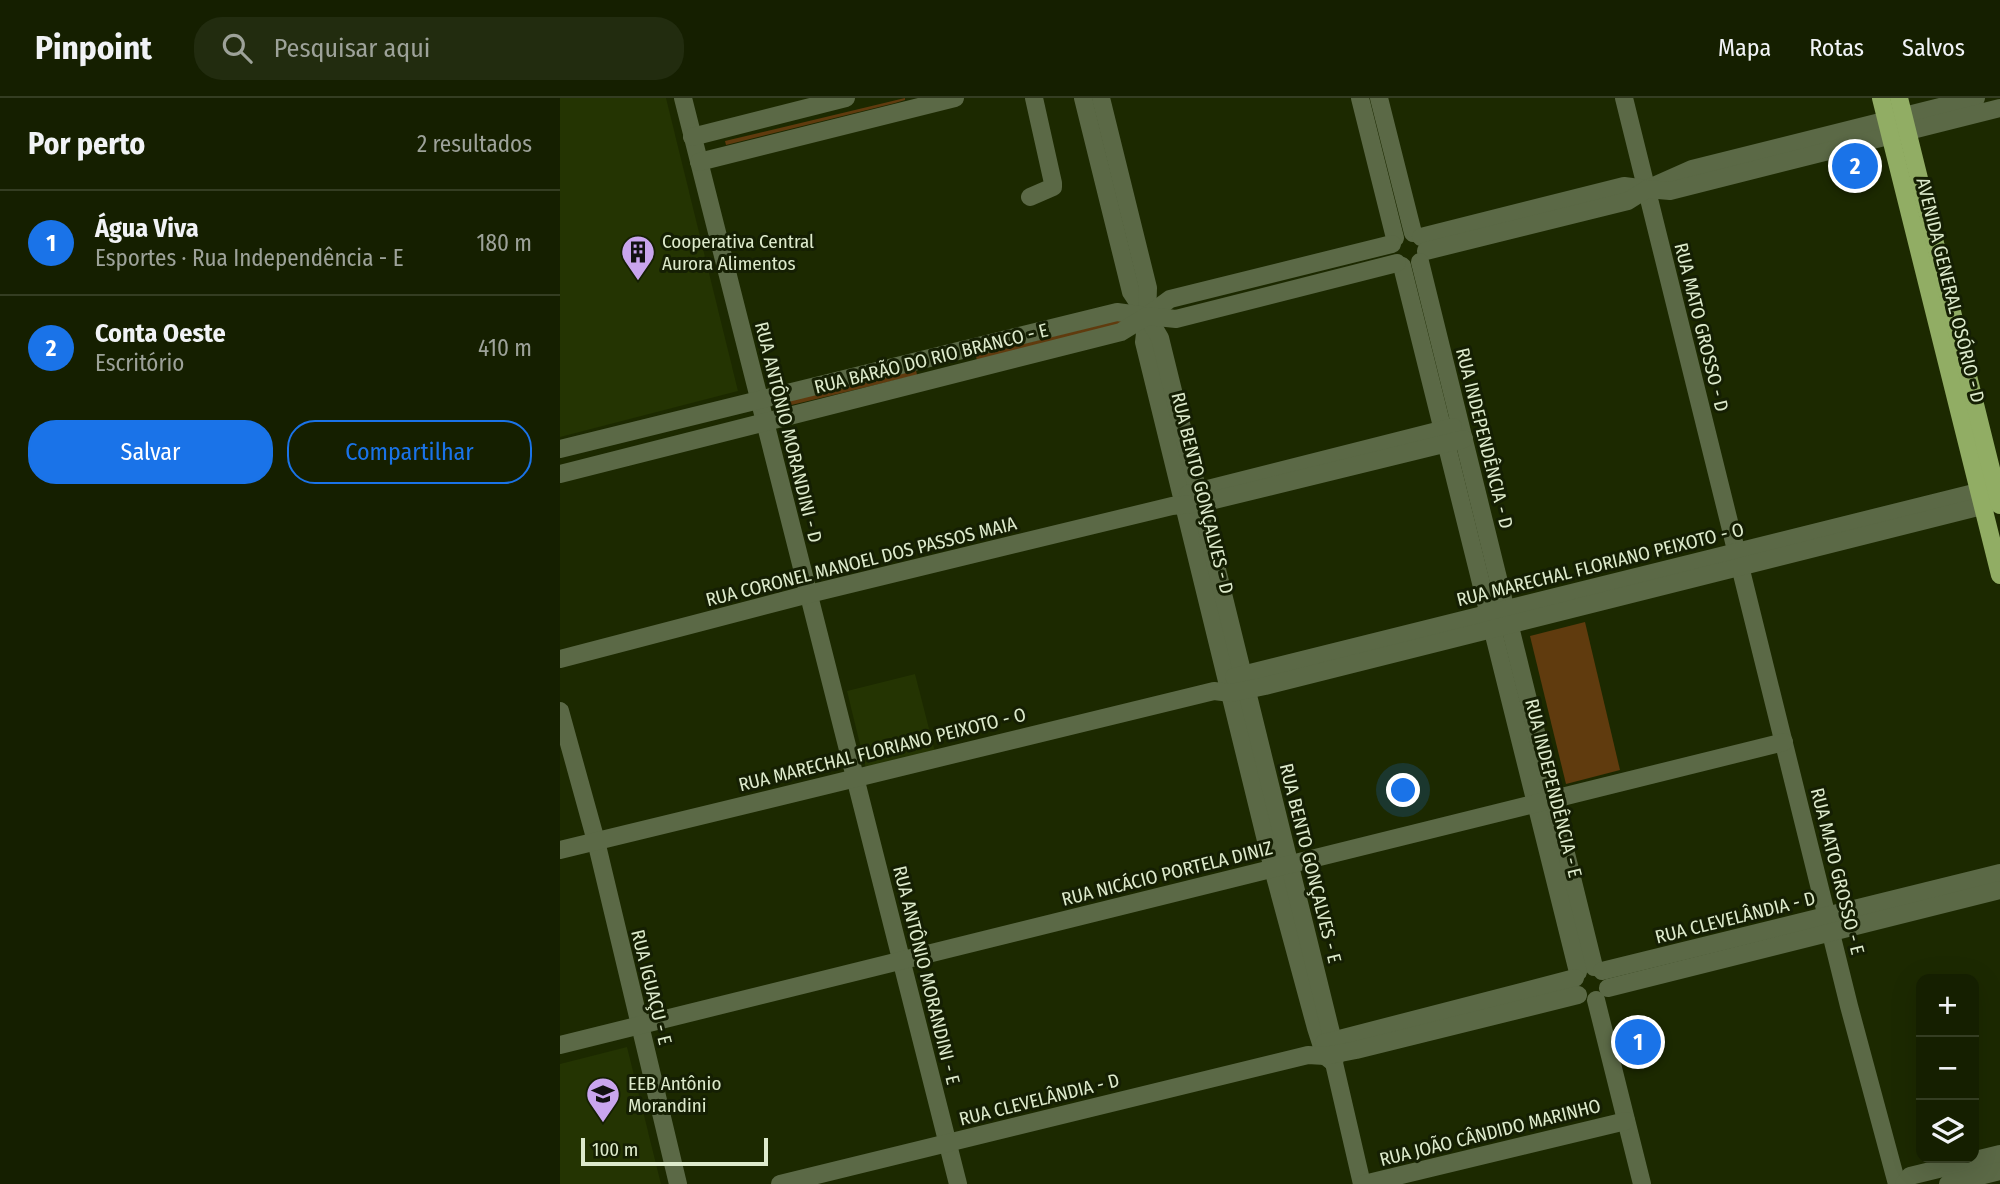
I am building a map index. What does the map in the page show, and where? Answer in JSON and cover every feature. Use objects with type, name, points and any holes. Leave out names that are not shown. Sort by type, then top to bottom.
[{"type":"main road","name":"AVENIDA GENERAL OSÓRIO - D","points":[[1881,98],[1897,126],[1994,498],[2000,575]]},
{"type":"main road","name":"AVENIDA GENERAL OSÓRIO - D","points":[[1897,126],[1899,98]]},
{"type":"street","name":"RUA ANTÔNIO MORANDINI - D","points":[[682,98],[855,777]]},
{"type":"street","points":[[692,137],[846,98]]},
{"type":"street","points":[[699,162],[912,103],[955,98]]},
{"type":"street","points":[[1030,197],[1048,191],[1054,183],[1034,98]]},
{"type":"street","name":"RUA BENTO GONÇALVES - D","points":[[1083,98],[1148,288],[1144,342],[1172,422],[1188,500],[1209,569],[1233,686]]},
{"type":"street","name":"RUA BENTO GONÇALVES - D","points":[[1101,98],[1114,189]]},
{"type":"street","points":[[1360,98],[1394,241],[1391,252],[1399,265],[1414,267],[1420,246]]},
{"type":"street","name":"RUA INDEPENDÊNCIA - D","points":[[1379,98],[1420,246],[1429,335],[1500,619]]},
{"type":"street","name":"RUA MATO GROSSO - D","points":[[1624,98],[1738,560]]},
{"type":"street","points":[[1897,126],[1976,98]]},
{"type":"street","points":[[1420,246],[1525,219],[1628,201],[1647,189],[1670,191],[1757,161],[1897,126],[2000,108]]},
{"type":"street","points":[[1366,121],[1384,116]]},
{"type":"street","points":[[1394,241],[1404,233],[1420,246]]},
{"type":"street","name":"RUA BARÃO DO RIO BRANCO - E","points":[[560,474],[1121,332],[1170,299],[1394,241]]},
{"type":"street","name":"RUA INDEPENDÊNCIA - D","points":[[1399,265],[1429,335]]},
{"type":"street","name":"RUA BARÃO DO RIO BRANCO - E","points":[[560,449],[1117,312],[1176,319],[1399,265]]},
{"type":"street","points":[[1286,270],[1290,290]]},
{"type":"street","points":[[941,356],[946,376]]},
{"type":"street","points":[[635,430],[640,453]]},
{"type":"street","name":"RUA CORONEL MANOEL DOS PASSOS MAIA","points":[[560,659],[809,594],[1454,434]]},
{"type":"street","name":"RUA MARECHAL FLORIANO PEIXOTO - O","points":[[560,850],[1994,498]]},
{"type":"street","name":"RUA MATO GROSSO - E","points":[[1738,560],[1849,1006],[1897,1184]]},
{"type":"street","name":"RUA INDEPENDÊNCIA - E","points":[[1500,619],[1642,1184]]},
{"type":"street","name":"RUA BENTO GONÇALVES - E","points":[[1233,686],[1282,867],[1326,1052],[1363,1184]]},
{"type":"street","name":"RUA IGUAÇU - E","points":[[560,711],[596,841],[678,1184]]},
{"type":"street","name":"RUA NICÁCIO PORTELA DINIZ","points":[[560,1045],[1784,742]]},
{"type":"street","name":"RUA ANTÔNIO MORANDINI - E","points":[[855,777],[958,1184]]},
{"type":"street","name":"RUA CLEVELÂNDIA - D","points":[[1951,894],[2000,873]]},
{"type":"street","name":"RUA CLEVELÂNDIA - D","points":[[779,1184],[1326,1052],[1590,981],[1951,894],[2000,890]]},
{"type":"street","name":"RUA JOÃO CÂNDIDO MARINHO","points":[[1363,1184],[1626,1121]]},
{"type":"street","points":[[1904,1184],[1910,1177],[2000,1154]]},
{"type":"street","points":[[1948,1184],[2000,1171]]},
{"type":"shaded area","points":[[560,98],[666,98],[738,391],[560,437]]},
{"type":"shaded area","points":[[905,98],[895,103],[726,145],[725,141]]},
{"type":"shaded area","points":[[1122,319],[1124,325],[977,361],[976,356]]},
{"type":"shaded area","points":[[916,370],[917,375],[783,407],[782,402]]},
{"type":"shaded area","points":[[1585,622],[1620,770],[1566,784],[1530,636]]},
{"type":"shaded area","points":[[915,674],[935,752],[866,769],[847,691]]},
{"type":"shaded area","name":"EEB Antônio Morandini","points":[[627,1047],[661,1184],[560,1184],[560,1064]]},
{"type":"place","name":"Conta Oeste","points":[[1855,166]]},
{"type":"place","name":"Cooperativa Central Aurora Alimentos","points":[[638,282]]},
{"type":"place","name":"Água Viva","points":[[1638,1042]]},
{"type":"place","name":"EEB Antônio Morandini","points":[[603,1124]]}]
